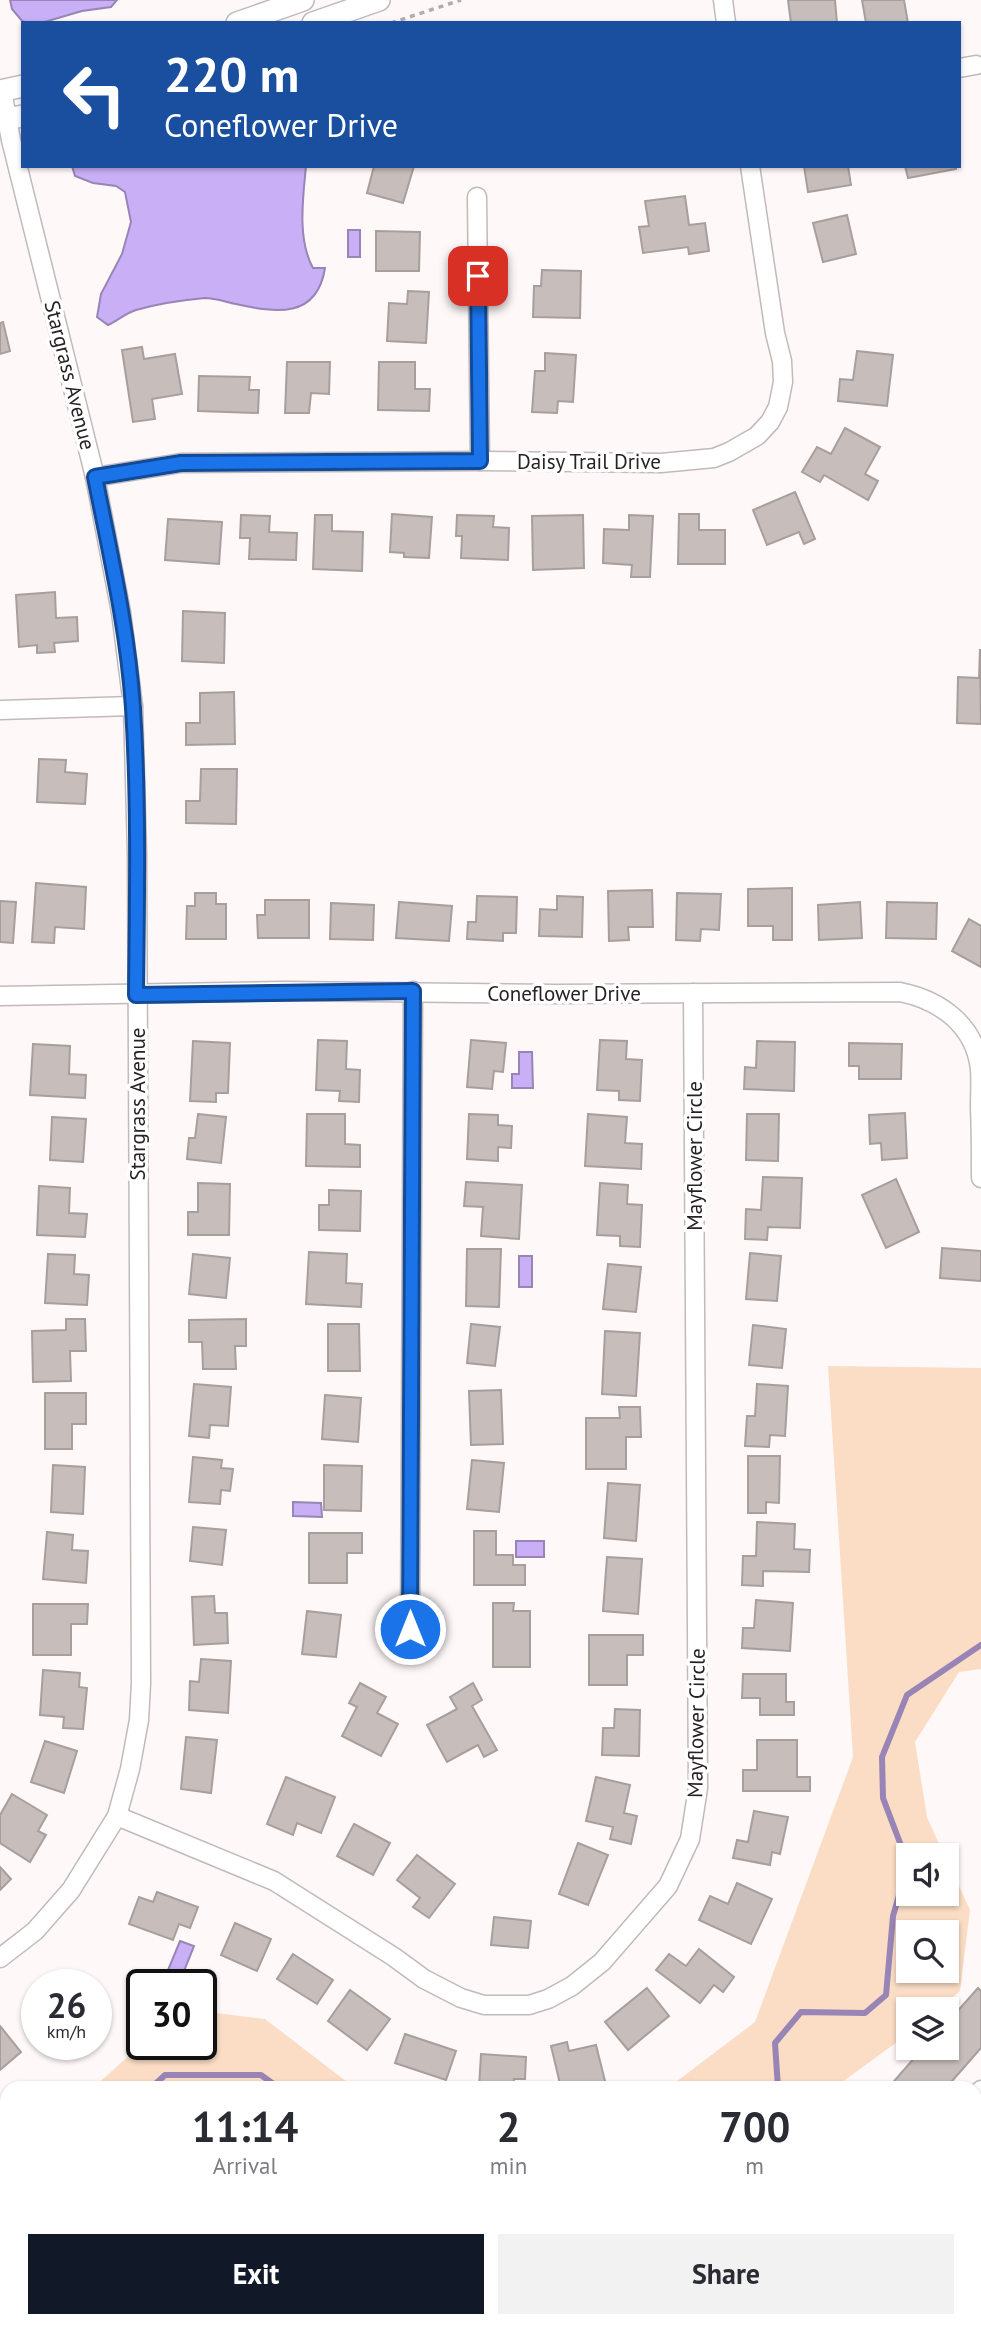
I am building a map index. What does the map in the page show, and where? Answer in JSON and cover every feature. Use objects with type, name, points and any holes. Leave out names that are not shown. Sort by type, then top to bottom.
[{"type":"street","points":[[243,21],[303,0]]},
{"type":"street","points":[[319,21],[379,0]]},
{"type":"street","points":[[723,0],[726,21]]},
{"type":"street","name":"Stargrass Avenue","points":[[8,89],[10,119],[21,165]]},
{"type":"street","name":"Stargrass Avenue","points":[[0,1958],[35,1931],[71,1890],[117,1816],[130,1769],[139,1720],[141,1683],[137,854],[133,706],[121,612],[95,477],[22,168]]},
{"type":"street","name":"Daisy Trail Drive","points":[[95,477],[181,463],[661,463],[715,458],[744,445],[770,422],[778,407],[783,382],[782,361],[775,333],[750,168]]},
{"type":"street","points":[[477,197],[480,461]]},
{"type":"street","points":[[0,710],[133,706]]},
{"type":"street","points":[[410,1629],[413,991]]},
{"type":"street","name":"Coneflower Drive","points":[[0,996],[413,991],[900,992],[919,996],[954,1016],[976,1049],[980,1068],[981,1178]]},
{"type":"street","name":"Mayflower Circle","points":[[117,1816],[274,1881],[394,1956],[424,1979],[461,1998],[484,2005],[529,2005],[572,1986],[602,1962],[668,1886],[690,1839],[698,1788],[693,993]]},
{"type":"path","points":[[397,21],[461,0]]},
{"type":"shaded area","points":[[10,0],[117,0],[111,7],[82,11],[48,21],[22,21],[12,9]]},
{"type":"shaded area","points":[[73,168],[306,168],[303,231],[313,268],[325,268],[321,285],[304,304],[292,308],[266,309],[205,298],[136,310],[108,325],[97,317],[101,294],[122,254],[131,222],[125,192],[116,186],[93,183],[75,176]]},
{"type":"shaded area","points":[[348,230],[360,230],[360,257],[348,257]]},
{"type":"shaded area","points":[[519,1052],[532,1052],[533,1088],[512,1088],[512,1074],[519,1074]]},
{"type":"shaded area","points":[[519,1256],[532,1256],[532,1287],[519,1287]]},
{"type":"shaded area","points":[[828,1366],[981,1368],[981,1669],[959,1672],[915,1742],[927,1817],[939,1843],[896,1843],[896,1906],[959,1906],[959,1886],[970,1910],[960,1991],[953,1997],[896,1997],[896,2043],[844,2081],[677,2081],[755,2022],[853,1757]]},
{"type":"shaded area","points":[[293,1502],[321,1503],[322,1517],[293,1516]]},
{"type":"shaded area","points":[[516,1541],[544,1541],[544,1557],[516,1557]]},
{"type":"shaded area","points":[[180,1941],[194,1946],[185,1969],[168,1969]]},
{"type":"shaded area","points":[[217,2013],[265,2019],[346,2081],[101,2081],[126,2058],[217,2060]]},
{"type":"building","points":[[788,0],[835,0],[837,21],[791,21]]},
{"type":"building","points":[[862,0],[904,0],[908,21],[866,21]]},
{"type":"building","points":[[373,168],[413,168],[403,203],[367,193]]},
{"type":"building","points":[[804,168],[848,168],[851,185],[808,192]]},
{"type":"building","points":[[906,168],[956,168],[956,169],[908,178]]},
{"type":"building","points":[[685,196],[689,225],[705,223],[709,251],[689,254],[688,247],[643,253],[639,227],[649,226],[645,201]]},
{"type":"building","points":[[847,215],[856,254],[823,262],[813,223]]},
{"type":"building","points":[[376,231],[420,232],[419,271],[376,271]]},
{"type":"building","points":[[542,270],[581,271],[580,318],[533,317],[534,286],[541,286]]},
{"type":"building","points":[[408,291],[429,292],[426,343],[387,341],[389,303],[407,304]]},
{"type":"building","points":[[3,322],[10,351],[0,354],[0,323]]},
{"type":"building","points":[[142,347],[144,359],[175,354],[182,394],[152,399],[155,419],[133,422],[122,350]]},
{"type":"building","points":[[857,351],[893,355],[887,406],[838,401],[840,379],[853,380]]},
{"type":"building","points":[[545,353],[576,355],[573,402],[558,401],[557,413],[532,412],[535,371],[545,371]]},
{"type":"building","points":[[287,362],[330,362],[329,394],[311,393],[309,413],[285,413]]},
{"type":"building","points":[[379,362],[415,362],[415,389],[430,389],[429,411],[378,410]]},
{"type":"building","points":[[199,376],[250,377],[249,390],[259,390],[258,413],[198,411]]},
{"type":"building","points":[[845,428],[880,447],[865,474],[878,481],[868,500],[824,475],[820,482],[802,472],[817,447],[831,454]]},
{"type":"building","points":[[795,492],[815,539],[804,544],[799,532],[767,545],[753,510]]},
{"type":"building","points":[[392,514],[432,517],[429,558],[404,557],[404,553],[390,552]]},
{"type":"building","points":[[679,514],[699,514],[699,530],[725,530],[725,564],[678,564]]},
{"type":"building","points":[[241,515],[270,516],[269,532],[297,533],[296,560],[249,559],[250,538],[240,538]]},
{"type":"building","points":[[315,515],[332,515],[332,531],[363,532],[362,571],[313,569]]},
{"type":"building","points":[[457,515],[494,516],[493,527],[509,528],[508,560],[461,558],[462,536],[456,536]]},
{"type":"building","points":[[583,515],[584,568],[533,570],[532,516]]},
{"type":"building","points":[[629,515],[653,516],[650,577],[631,577],[632,565],[603,563],[604,529],[629,530]]},
{"type":"building","points":[[168,519],[222,522],[219,564],[165,560]]},
{"type":"building","points":[[55,592],[56,618],[77,617],[78,641],[54,643],[55,652],[37,653],[37,645],[19,647],[16,595]]},
{"type":"building","points":[[183,611],[225,613],[224,663],[182,661]]},
{"type":"building","points":[[980,649],[981,724],[957,723],[958,677],[979,678]]},
{"type":"building","points":[[234,692],[235,744],[186,745],[186,723],[200,723],[200,693]]},
{"type":"building","points":[[39,759],[66,760],[65,772],[87,774],[85,804],[37,802]]},
{"type":"building","points":[[201,769],[237,769],[236,824],[186,823],[186,801],[200,801]]},
{"type":"building","points":[[36,883],[86,887],[84,929],[55,927],[54,943],[32,942]]},
{"type":"building","points":[[792,888],[792,940],[773,940],[773,926],[748,926],[748,889]]},
{"type":"building","points":[[652,890],[653,927],[628,927],[629,940],[609,941],[608,891]]},
{"type":"building","points":[[195,893],[216,893],[216,904],[226,904],[226,939],[186,939],[187,906],[195,906]]},
{"type":"building","points":[[677,893],[721,894],[719,930],[701,929],[700,941],[676,940]]},
{"type":"building","points":[[477,896],[517,897],[516,933],[503,933],[503,941],[467,939],[468,922],[476,922]]},
{"type":"building","points":[[557,896],[583,897],[582,937],[539,936],[540,909],[557,910]]},
{"type":"building","points":[[265,900],[309,900],[309,938],[258,938],[257,915],[265,915]]},
{"type":"building","points":[[0,901],[16,902],[13,943],[0,942]]},
{"type":"building","points":[[399,902],[452,906],[449,941],[396,938]]},
{"type":"building","points":[[860,902],[862,938],[819,940],[818,905]]},
{"type":"building","points":[[887,902],[937,903],[936,939],[886,938]]},
{"type":"building","points":[[331,903],[374,905],[373,940],[330,939]]},
{"type":"building","points":[[969,919],[981,926],[981,967],[952,951]]},
{"type":"building","points":[[318,1040],[347,1041],[346,1069],[360,1070],[359,1102],[339,1101],[340,1091],[316,1090]]},
{"type":"building","points":[[471,1040],[506,1043],[503,1072],[494,1071],[492,1089],[467,1087]]},
{"type":"building","points":[[600,1040],[627,1041],[626,1059],[642,1060],[640,1101],[619,1100],[619,1091],[597,1090]]},
{"type":"building","points":[[193,1041],[230,1043],[228,1093],[216,1093],[216,1102],[190,1101]]},
{"type":"building","points":[[757,1041],[795,1042],[794,1091],[744,1089],[745,1067],[756,1068]]},
{"type":"building","points":[[849,1043],[902,1044],[901,1079],[859,1079],[859,1066],[849,1066]]},
{"type":"building","points":[[33,1044],[70,1046],[69,1074],[86,1075],[85,1098],[30,1095]]},
{"type":"building","points":[[905,1113],[907,1158],[882,1160],[881,1143],[870,1144],[869,1115]]},
{"type":"building","points":[[198,1114],[226,1117],[221,1163],[187,1159],[189,1138],[195,1138]]},
{"type":"building","points":[[307,1114],[345,1114],[345,1144],[360,1145],[360,1167],[306,1166]]},
{"type":"building","points":[[469,1114],[498,1115],[498,1125],[512,1126],[511,1148],[498,1147],[498,1161],[467,1159]]},
{"type":"building","points":[[588,1114],[627,1117],[625,1143],[642,1144],[641,1169],[585,1166]]},
{"type":"building","points":[[747,1114],[779,1114],[778,1161],[746,1160]]},
{"type":"building","points":[[52,1117],[86,1119],[83,1162],[50,1160]]},
{"type":"building","points":[[763,1177],[802,1178],[800,1228],[768,1227],[767,1240],[745,1239],[746,1209],[761,1210]]},
{"type":"building","points":[[896,1179],[919,1232],[886,1248],[862,1195]]},
{"type":"building","points":[[466,1182],[522,1185],[519,1239],[481,1236],[483,1207],[464,1206]]},
{"type":"building","points":[[198,1183],[230,1184],[229,1235],[188,1235],[188,1212],[198,1212]]},
{"type":"building","points":[[600,1183],[628,1185],[627,1204],[642,1205],[640,1247],[620,1246],[620,1236],[597,1235]]},
{"type":"building","points":[[39,1186],[70,1188],[69,1213],[87,1214],[85,1237],[37,1235]]},
{"type":"building","points":[[329,1190],[361,1191],[360,1231],[319,1230],[319,1205],[329,1205]]},
{"type":"building","points":[[942,1248],[981,1251],[981,1281],[940,1278]]},
{"type":"building","points":[[467,1249],[501,1249],[499,1307],[466,1306]]},
{"type":"building","points":[[309,1252],[347,1254],[346,1283],[362,1284],[361,1307],[306,1304]]},
{"type":"building","points":[[750,1253],[781,1256],[777,1301],[746,1299]]},
{"type":"building","points":[[48,1254],[75,1255],[74,1274],[89,1275],[87,1305],[45,1303]]},
{"type":"building","points":[[193,1254],[230,1258],[226,1298],[189,1294]]},
{"type":"building","points":[[608,1264],[641,1267],[636,1312],[603,1309]]},
{"type":"building","points":[[66,1319],[85,1319],[86,1351],[70,1351],[71,1381],[33,1382],[32,1331],[66,1330]]},
{"type":"building","points":[[246,1319],[246,1346],[235,1346],[236,1369],[203,1369],[202,1342],[189,1342],[189,1320]]},
{"type":"building","points":[[328,1324],[359,1324],[360,1371],[328,1371]]},
{"type":"building","points":[[471,1324],[500,1327],[495,1366],[467,1363]]},
{"type":"building","points":[[753,1325],[786,1329],[782,1368],[749,1365]]},
{"type":"building","points":[[605,1331],[640,1333],[636,1396],[602,1394]]},
{"type":"building","points":[[194,1384],[231,1387],[228,1426],[210,1425],[209,1438],[189,1436]]},
{"type":"building","points":[[757,1384],[788,1386],[785,1436],[770,1435],[769,1447],[745,1446],[747,1416],[755,1416]]},
{"type":"building","points":[[501,1390],[503,1444],[471,1445],[469,1391]]},
{"type":"building","points":[[45,1393],[86,1393],[86,1424],[72,1424],[72,1449],[45,1449]]},
{"type":"building","points":[[325,1395],[361,1398],[358,1442],[322,1439]]},
{"type":"building","points":[[619,1407],[640,1407],[641,1437],[626,1437],[626,1469],[586,1469],[586,1418],[620,1418]]},
{"type":"building","points":[[748,1456],[780,1456],[779,1503],[766,1502],[766,1513],[748,1513]]},
{"type":"building","points":[[193,1457],[222,1460],[221,1468],[233,1469],[230,1491],[221,1490],[220,1504],[189,1502]]},
{"type":"building","points":[[472,1460],[504,1463],[499,1512],[467,1509]]},
{"type":"building","points":[[53,1465],[85,1467],[83,1514],[51,1512]]},
{"type":"building","points":[[324,1465],[362,1466],[361,1511],[324,1510]]},
{"type":"building","points":[[608,1483],[640,1485],[636,1541],[604,1538]]},
{"type":"building","points":[[757,1522],[795,1524],[794,1549],[810,1550],[809,1572],[763,1571],[763,1586],[742,1585],[743,1556],[756,1556]]},
{"type":"building","points":[[193,1527],[226,1530],[222,1565],[190,1561]]},
{"type":"building","points":[[474,1531],[496,1531],[496,1555],[513,1555],[513,1565],[525,1565],[525,1585],[474,1585]]},
{"type":"building","points":[[47,1532],[73,1535],[72,1550],[88,1551],[86,1583],[43,1579]]},
{"type":"building","points":[[309,1533],[362,1533],[362,1553],[347,1553],[347,1583],[309,1583]]},
{"type":"building","points":[[607,1557],[642,1559],[638,1614],[603,1611]]},
{"type":"building","points":[[214,1596],[215,1613],[227,1613],[228,1643],[194,1645],[192,1597]]},
{"type":"building","points":[[756,1600],[793,1603],[790,1651],[742,1648],[743,1628],[754,1628]]},
{"type":"building","points":[[493,1603],[514,1603],[513,1611],[530,1611],[530,1667],[493,1667]]},
{"type":"building","points":[[33,1604],[88,1604],[87,1624],[71,1624],[71,1655],[33,1655]]},
{"type":"building","points":[[307,1611],[341,1615],[336,1657],[302,1654]]},
{"type":"building","points":[[589,1635],[643,1635],[643,1655],[627,1655],[627,1685],[589,1685]]},
{"type":"building","points":[[201,1659],[231,1661],[228,1713],[189,1710],[190,1681],[199,1682]]},
{"type":"building","points":[[43,1670],[80,1673],[79,1687],[87,1688],[83,1729],[63,1728],[64,1717],[40,1715]]},
{"type":"building","points":[[743,1674],[786,1674],[786,1702],[794,1702],[794,1715],[760,1715],[760,1698],[742,1698]]},
{"type":"building","points":[[360,1683],[386,1697],[377,1713],[398,1724],[381,1756],[342,1736],[357,1707],[349,1703]]},
{"type":"building","points":[[473,1683],[482,1700],[472,1706],[497,1750],[484,1757],[478,1745],[447,1762],[427,1725],[457,1709],[450,1697]]},
{"type":"building","points":[[615,1709],[640,1710],[639,1756],[602,1755],[603,1728],[614,1728]]},
{"type":"building","points":[[186,1737],[217,1740],[211,1793],[181,1789]]},
{"type":"building","points":[[757,1740],[797,1740],[797,1777],[810,1777],[810,1791],[743,1791],[743,1770],[757,1770]]},
{"type":"building","points":[[45,1741],[77,1751],[64,1793],[31,1782]]},
{"type":"building","points":[[286,1777],[335,1797],[321,1833],[297,1823],[293,1835],[267,1824]]},
{"type":"building","points":[[596,1777],[630,1785],[624,1813],[637,1816],[631,1844],[610,1839],[613,1827],[586,1821]]},
{"type":"building","points":[[12,1794],[47,1815],[38,1831],[46,1835],[30,1862],[0,1843],[0,1815]]},
{"type":"building","points":[[754,1811],[788,1817],[780,1854],[772,1852],[770,1865],[733,1858],[737,1840],[748,1842]]},
{"type":"building","points":[[354,1824],[390,1843],[373,1875],[337,1856]]},
{"type":"building","points":[[578,1843],[608,1855],[588,1905],[559,1894]]},
{"type":"building","points":[[417,1855],[455,1884],[429,1918],[413,1907],[420,1898],[397,1880]]},
{"type":"building","points":[[0,1867],[11,1879],[0,1890]]},
{"type":"building","points":[[737,1883],[772,1899],[751,1944],[699,1920],[710,1896],[728,1904]]},
{"type":"building","points":[[157,1892],[198,1907],[190,1928],[179,1924],[173,1940],[129,1924],[139,1897],[153,1902]]},
{"type":"building","points":[[494,1917],[531,1921],[528,1948],[491,1945]]},
{"type":"building","points":[[235,1923],[271,1939],[257,1971],[221,1955]]},
{"type":"building","points":[[699,1949],[734,1977],[723,1992],[714,1985],[700,2003],[656,1970],[669,1954],[686,1966]]},
{"type":"building","points":[[293,1954],[333,1980],[317,2004],[277,1979]]},
{"type":"building","points":[[647,1988],[669,2016],[628,2050],[605,2022]]},
{"type":"building","points":[[978,1988],[981,1991],[981,2048],[952,2081],[894,2081],[912,2060],[959,2060],[959,2009]]},
{"type":"building","points":[[350,1990],[390,2019],[367,2050],[328,2021]]},
{"type":"building","points":[[0,2026],[21,2052],[0,2070]]},
{"type":"building","points":[[405,2034],[456,2051],[446,2080],[395,2063]]},
{"type":"building","points":[[567,2042],[569,2051],[596,2045],[605,2081],[559,2081],[551,2046]]},
{"type":"building","points":[[481,2054],[526,2057],[525,2079],[479,2081]]},
{"type":"waterway","points":[[778,2081],[775,2043],[801,2012],[865,2013],[886,1995],[893,1916],[908,1864],[883,1798],[882,1757],[907,1695],[981,1645]]},
{"type":"waterway","points":[[159,2081],[165,2075],[261,2075],[269,2081]]},
{"type":"route","points":[[410,1629],[413,991],[136,995],[137,854],[133,706],[121,612],[95,477],[181,463],[480,461],[478,276]]}]
